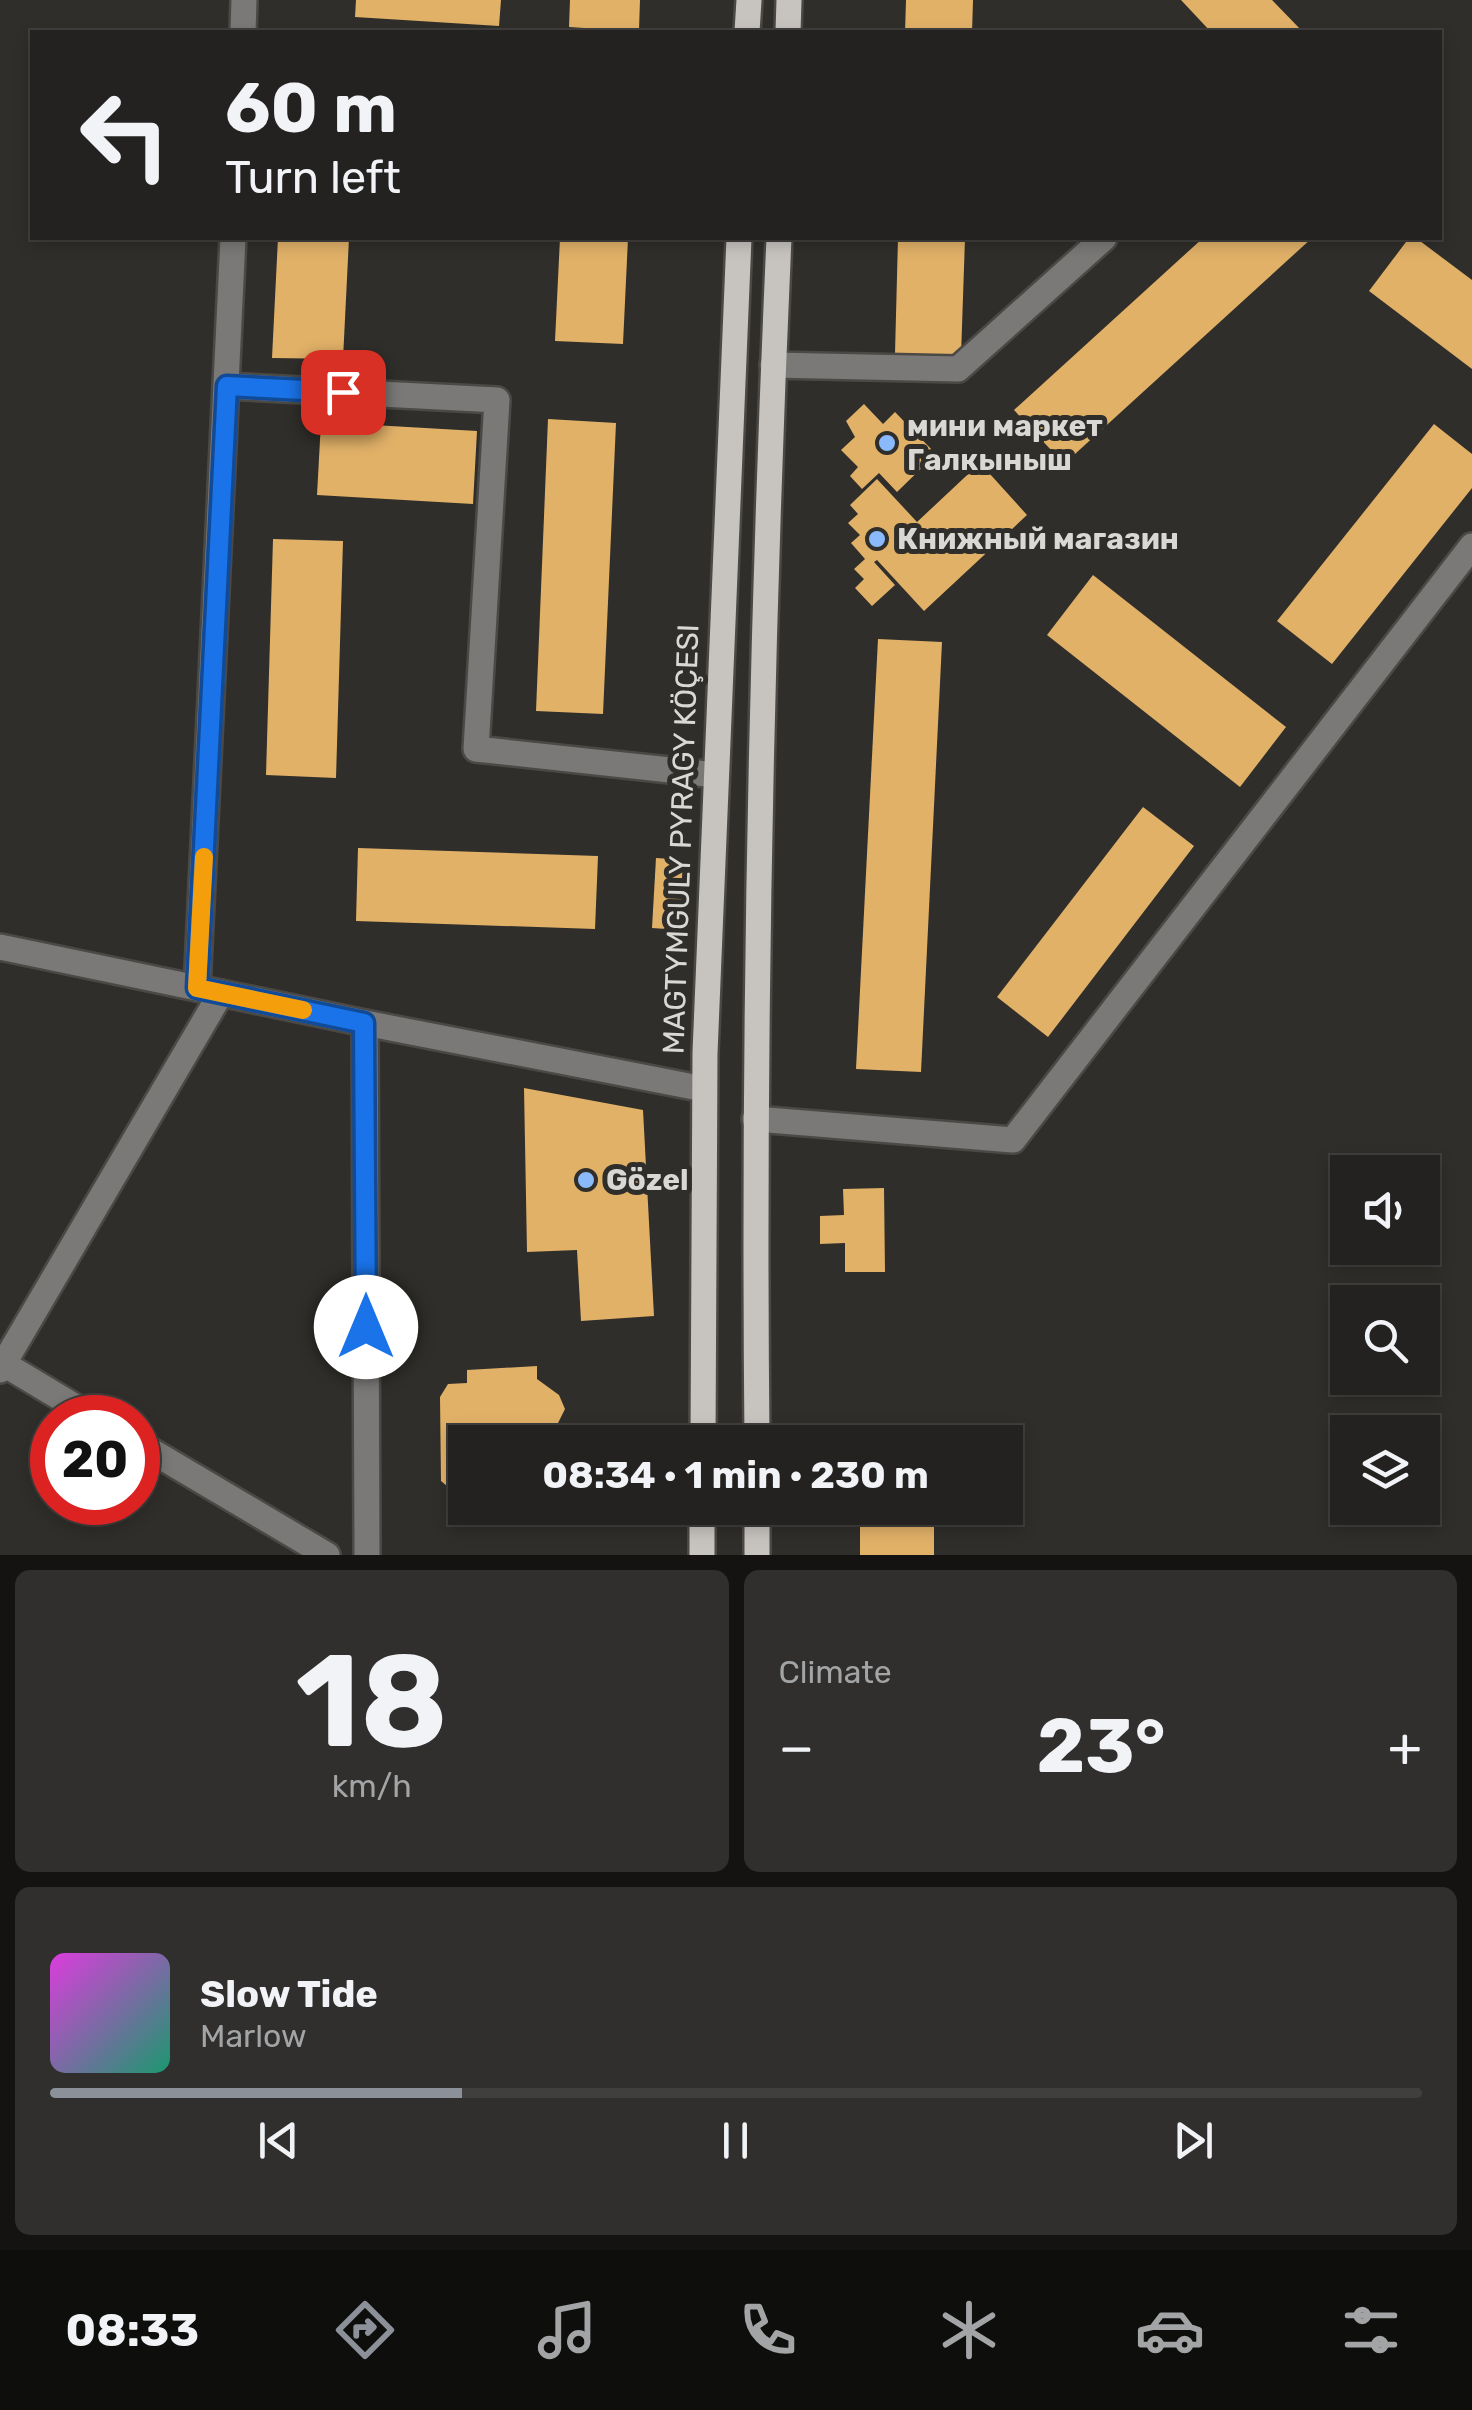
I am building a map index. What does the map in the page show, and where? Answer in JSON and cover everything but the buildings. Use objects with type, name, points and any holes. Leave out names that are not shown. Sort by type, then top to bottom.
[{"type":"main road","points":[[747,30],[749,0]]},
{"type":"main road","points":[[788,30],[789,0]]},
{"type":"main road","name":"MAGTYMGULY PYRAGY KÖÇESI","points":[[703,1425],[704,1089],[739,240]]},
{"type":"main road","points":[[756,1425],[755,1119],[779,240]]},
{"type":"main road","points":[[702,1525],[702,1555]]},
{"type":"main road","points":[[757,1525],[758,1555]]},
{"type":"street","points":[[242,30],[244,0]]},
{"type":"street","points":[[53,1395],[2,1367],[209,990],[234,240]]},
{"type":"street","points":[[773,365],[958,369],[1102,240]]},
{"type":"street","points":[[227,386],[497,400],[476,749],[716,775]]},
{"type":"street","points":[[755,1119],[1013,1140],[1472,546]]},
{"type":"street","points":[[0,947],[704,1089]]},
{"type":"street","points":[[364,1023],[367,1555]]},
{"type":"street","points":[[160,1456],[327,1555]]},
{"type":"slow traffic","points":[[204,857],[197,988],[303,1010]]},
{"type":"place","name":"мини маркет Галкыныш","points":[[887,443]]},
{"type":"place","name":"Книжный магазин","points":[[877,539]]},
{"type":"place","name":"Gözel","points":[[586,1180]]},
{"type":"route","points":[[343,392],[227,386],[197,988],[364,1023],[366,1327]]}]
